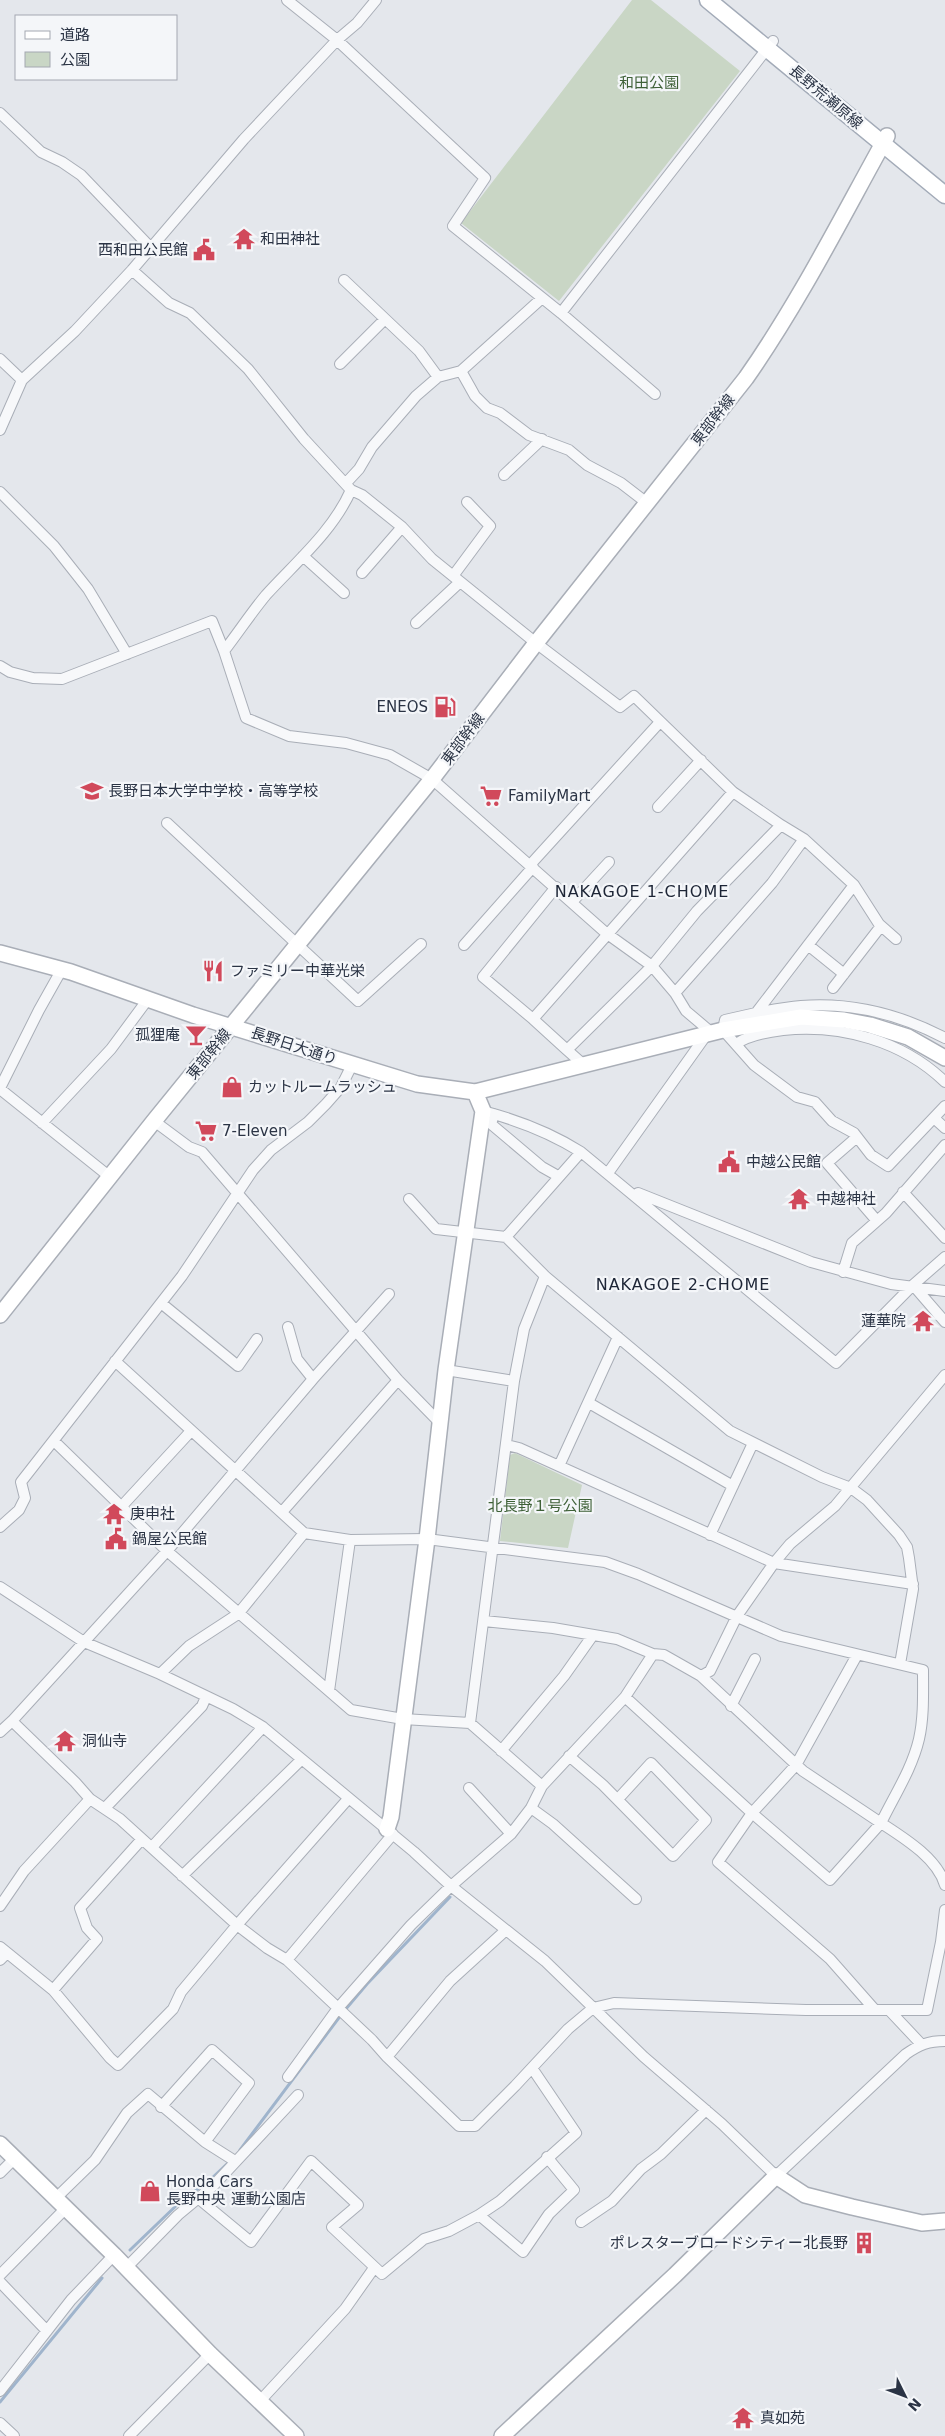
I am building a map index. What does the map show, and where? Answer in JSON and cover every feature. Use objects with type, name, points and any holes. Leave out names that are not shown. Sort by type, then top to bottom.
[{"type":"main road","name":"長野荒瀬原線","points":[[708,0],[770,45],[885,140],[945,195]]},
{"type":"main road","name":"長野荒瀬原線","points":[[722,0],[770,45]]},
{"type":"main road","name":"長野荒瀬原線","points":[[885,140],[945,183]]},
{"type":"street","points":[[287,0],[337,40],[485,178],[453,226],[561,313],[655,394]]},
{"type":"street","points":[[0,430],[22,380],[75,331],[132,270],[244,139],[337,40],[357,23],[376,0]]},
{"type":"street","points":[[561,313],[770,45]]},
{"type":"street","points":[[2,118],[41,152],[62,162],[81,175],[150,247]]},
{"type":"street","name":"東部幹線","points":[[0,1315],[154,1121],[432,779],[536,643],[746,378],[768,347],[885,140]]},
{"type":"street","points":[[132,270],[169,304],[190,313],[248,369],[304,439],[348,486],[402,527],[432,559],[456,579],[620,707],[634,696],[732,792],[804,839],[854,885],[882,926],[896,939]]},
{"type":"street","points":[[344,280],[419,351],[438,377]]},
{"type":"street","points":[[224,651],[265,596],[303,556],[344,506],[348,486],[372,447],[416,396],[438,377],[461,371],[541,298]]},
{"type":"street","points":[[340,364],[385,319]]},
{"type":"street","points":[[0,359],[22,380]]},
{"type":"street","points":[[461,371],[475,396],[487,408],[500,413],[529,435],[569,450],[587,465],[622,483],[647,503]]},
{"type":"street","points":[[504,475],[542,439]]},
{"type":"street","points":[[0,492],[60,553],[88,588],[127,654]]},
{"type":"street","points":[[416,622],[456,579],[490,526],[467,502]]},
{"type":"street","points":[[362,573],[402,527]]},
{"type":"street","points":[[303,556],[344,594]]},
{"type":"street","points":[[0,666],[10,672],[33,678],[62,679],[212,621],[246,718],[289,736],[346,743],[390,755],[432,779],[606,933],[652,966],[675,993],[686,1011],[714,1032],[736,1044],[754,1065],[797,1097],[815,1102],[832,1121],[857,1137],[871,1155],[888,1166],[945,1106]]},
{"type":"street","points":[[464,945],[531,866],[660,722]]},
{"type":"street","points":[[658,807],[701,760]]},
{"type":"street","points":[[533,1019],[606,933],[732,792]]},
{"type":"street","points":[[167,823],[358,1001],[421,944]]},
{"type":"street","points":[[567,1050],[652,966],[697,911],[781,825]]},
{"type":"street","points":[[675,993],[772,883],[804,839]]},
{"type":"street","points":[[572,902],[609,862]]},
{"type":"street","points":[[756,1013],[854,885]]},
{"type":"street","points":[[556,887],[484,977],[586,1066]]},
{"type":"street","points":[[833,988],[882,926]]},
{"type":"street","points":[[808,945],[844,974]]},
{"type":"street","name":"長野日大通り","points":[[0,953],[62,969],[148,1000],[417,1084],[476,1092]]},
{"type":"street","points":[[62,969],[39,1010],[0,1089],[110,1177]]},
{"type":"street","points":[[42,1123],[111,1049],[148,1000]]},
{"type":"street","points":[[608,1174],[725,1020],[802,1006],[863,1009],[901,1019],[945,1038]]},
{"type":"street","points":[[558,1176],[542,1167],[491,1124],[488,1113],[476,1092],[586,1066],[714,1032],[801,1017],[844,1020],[908,1037],[945,1058]]},
{"type":"street","points":[[736,1044],[745,1038],[774,1031],[810,1029],[847,1032],[876,1040],[911,1056],[934,1071],[945,1082]]},
{"type":"street","points":[[0,1527],[19,1510],[25,1498],[21,1482],[182,1276],[253,1170],[271,1150],[308,1122],[326,1104],[340,1087],[352,1065]]},
{"type":"street","points":[[488,1113],[514,1119],[581,1152],[836,1363],[913,1285],[945,1257]]},
{"type":"street","points":[[288,1960],[390,1832],[403,1719],[428,1538],[446,1370],[466,1233],[488,1113]]},
{"type":"street","points":[[934,1118],[945,1128]]},
{"type":"street","points":[[154,1121],[189,1147],[202,1152],[398,1380],[440,1423]]},
{"type":"street","points":[[857,1137],[827,1163],[877,1221]]},
{"type":"street","points":[[843,1272],[852,1243],[886,1213],[945,1145]]},
{"type":"street","points":[[506,1237],[581,1152]]},
{"type":"street","points":[[903,1192],[945,1238]]},
{"type":"street","points":[[638,1193],[810,1262],[891,1284],[913,1285],[945,1291]]},
{"type":"street","points":[[409,1199],[436,1229],[506,1237]]},
{"type":"street","points":[[506,1237],[510,1244],[545,1276],[730,1431],[822,1477],[851,1488],[867,1500],[900,1536],[907,1548],[913,1584],[900,1664]]},
{"type":"street","points":[[470,1723],[514,1381],[524,1329],[545,1276]]},
{"type":"street","points":[[913,1285],[945,1322]]},
{"type":"street","points":[[0,1732],[167,1551],[234,1470],[389,1294]]},
{"type":"street","points":[[161,1303],[238,1366],[257,1339]]},
{"type":"street","points":[[288,1327],[297,1359],[313,1379]]},
{"type":"street","points":[[559,1466],[618,1337]]},
{"type":"street","points":[[115,1361],[304,1533],[350,1540],[428,1538],[605,1562],[781,1636],[923,1670],[923,1700],[919,1739],[910,1763],[881,1823],[830,1880],[752,1813],[625,1697]]},
{"type":"street","points":[[446,1370],[514,1381]]},
{"type":"street","points":[[701,1676],[710,1671],[737,1616],[790,1544],[821,1520],[851,1488],[945,1375]]},
{"type":"street","points":[[282,1512],[398,1380]]},
{"type":"street","points":[[589,1403],[732,1486]]},
{"type":"street","points":[[121,1507],[191,1431]]},
{"type":"street","points":[[54,1441],[167,1551],[351,1710],[403,1719],[470,1723],[542,1786]]},
{"type":"street","points":[[710,1535],[753,1443]]},
{"type":"street","points":[[506,1444],[559,1466],[774,1564],[913,1584]]},
{"type":"street","points":[[160,1674],[189,1646],[238,1614],[304,1533]]},
{"type":"street","points":[[329,1691],[350,1540]]},
{"type":"street","points":[[0,1587],[84,1642],[160,1674],[263,1727],[390,1832],[451,1886],[544,1961],[644,2057],[706,2110],[776,2176],[805,2195],[852,2208],[922,2223],[945,2221]]},
{"type":"street","points":[[484,1621],[553,1628],[617,1639],[654,1654],[664,1655],[701,1676],[796,1765],[912,1846],[941,1871],[945,1884]]},
{"type":"street","points":[[501,1751],[564,1676],[593,1635]]},
{"type":"street","points":[[288,2077],[405,1932],[451,1886],[511,1834],[531,1808],[542,1786],[625,1697],[654,1654]]},
{"type":"street","points":[[857,1655],[796,1765],[752,1813],[718,1862],[830,1959],[875,2010]]},
{"type":"street","points":[[731,1706],[755,1659]]},
{"type":"street","points":[[106,1807],[202,1706],[206,1697]]},
{"type":"street","points":[[12,1721],[90,1799],[106,1807],[237,1925],[267,1948],[288,1960],[459,2126],[475,2126],[568,2029],[593,2008],[614,2004],[927,2010],[941,1942],[945,1910]]},
{"type":"street","points":[[152,1847],[263,1727]]},
{"type":"street","points":[[568,1756],[618,1800],[673,1856],[706,1820],[651,1763],[618,1800]]},
{"type":"street","points":[[182,1876],[301,1760]]},
{"type":"street","points":[[470,1788],[511,1834]]},
{"type":"street","points":[[0,1906],[24,1871],[90,1799]]},
{"type":"street","points":[[2,1953],[53,1990],[110,2058],[118,2064],[173,2010],[181,1992],[348,1799]]},
{"type":"street","points":[[531,1808],[553,1824],[636,1899]]},
{"type":"street","points":[[53,1990],[97,1939],[87,1928],[80,1908],[142,1839]]},
{"type":"street","points":[[387,2057],[450,1981],[506,1930]]},
{"type":"street","points":[[889,2010],[920,2044]]},
{"type":"street","points":[[502,2436],[676,2275],[776,2176],[906,2054],[920,2044],[932,2041],[945,2041]]},
{"type":"street","points":[[161,2107],[212,2050],[249,2083],[205,2142]]},
{"type":"street","points":[[199,2199],[251,2242],[311,2161],[358,2205],[332,2227],[382,2274],[424,2238],[449,2231],[500,2201],[576,2133],[532,2068]]},
{"type":"street","points":[[0,2275],[96,2160],[127,2113],[148,2094],[161,2107],[205,2142],[235,2161]]},
{"type":"street","points":[[126,2268],[178,2215],[199,2199],[298,2095]]},
{"type":"street","points":[[581,2222],[612,2201],[641,2169],[661,2154],[706,2110]]},
{"type":"street","points":[[0,2144],[114,2255],[210,2354],[296,2436]]},
{"type":"street","points":[[479,2215],[523,2252],[549,2214],[574,2190],[547,2158]]},
{"type":"street","points":[[0,2173],[14,2159]]},
{"type":"street","points":[[0,2391],[72,2300],[114,2255]]},
{"type":"street","points":[[260,2401],[344,2309],[374,2268]]},
{"type":"street","points":[[0,2282],[47,2331]]},
{"type":"street","points":[[128,2436],[210,2354]]},
{"type":"street","points":[[0,2424],[14,2436]]},
{"type":"green space","name":"和田公園","points":[[632,0],[651,0],[740,71],[559,301],[461,223]]},
{"type":"green space","name":"北長野１号公園","points":[[515,1453],[582,1485],[568,1548],[500,1541],[510,1455]]},
{"type":"waterway","points":[[345,2010],[367,1984],[450,1897]]},
{"type":"waterway","points":[[240,2150],[341,2015]]},
{"type":"waterway","points":[[130,2250],[180,2202],[211,2179],[228,2163]]},
{"type":"waterway","points":[[0,2402],[102,2278]]},
{"type":"place","name":"和田神社","points":[[244,239]]},
{"type":"place","name":"西和田公民館","points":[[204,250]]},
{"type":"place","name":"ENEOS","points":[[445,707]]},
{"type":"place","name":"長野日本大学中学校・高等学校","points":[[92,791]]},
{"type":"place","name":"FamilyMart","points":[[491,796]]},
{"type":"place","name":"ファミリー中華光栄","points":[[213,971]]},
{"type":"place","name":"孤狸庵","points":[[196,1035]]},
{"type":"place","name":"カットルームラッシュ","points":[[232,1087]]},
{"type":"place","name":"7-Eleven","points":[[206,1131]]},
{"type":"place","name":"中越公民館","points":[[729,1162]]},
{"type":"place","name":"中越神社","points":[[799,1199]]},
{"type":"place","name":"蓮華院","points":[[923,1321]]},
{"type":"place","name":"庚申社","points":[[114,1514]]},
{"type":"place","name":"鍋屋公民館","points":[[116,1539]]},
{"type":"place","name":"洞仙寺","points":[[65,1741]]},
{"type":"place","name":"Honda Cars 長野中央 運動公園店","points":[[150,2191]]},
{"type":"place","name":"ポレスターブロードシティー北長野","points":[[864,2243]]},
{"type":"place","name":"真如苑","points":[[743,2418]]},
{"type":"district","name":"NAKAGOE 1-CHOME","points":[[642,891]]},
{"type":"district","name":"NAKAGOE 2-CHOME","points":[[683,1284]]}]
